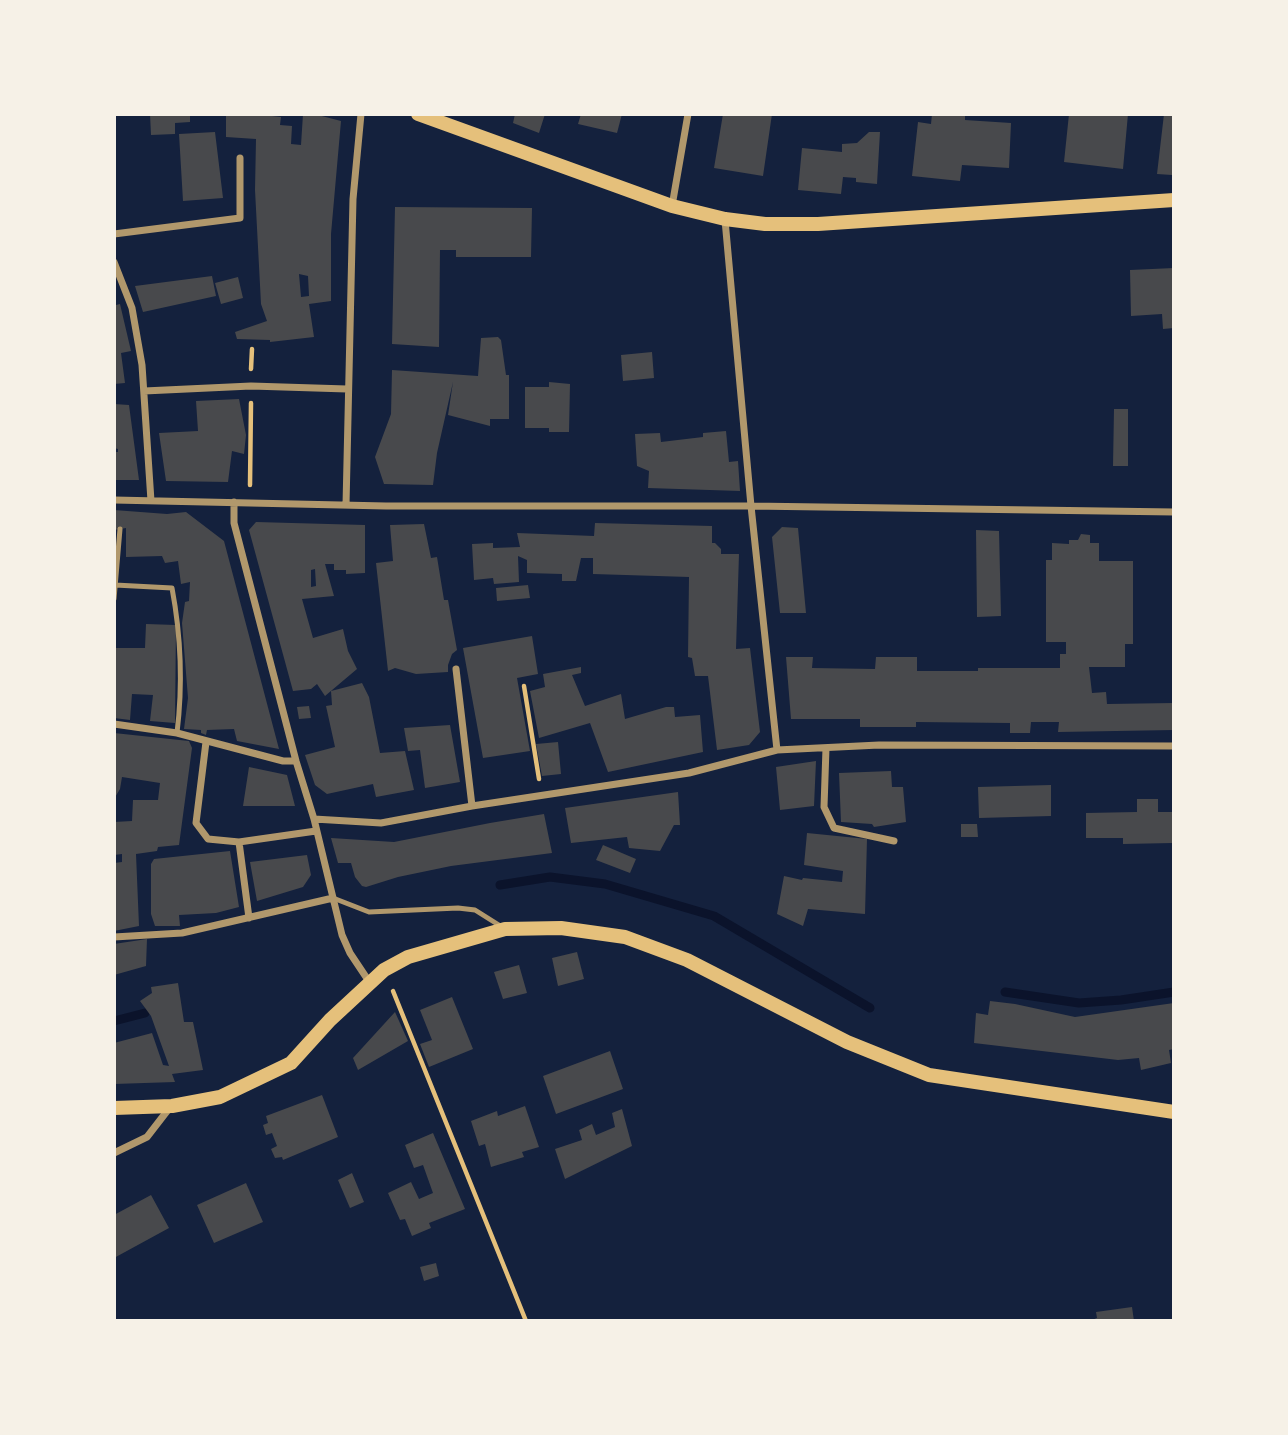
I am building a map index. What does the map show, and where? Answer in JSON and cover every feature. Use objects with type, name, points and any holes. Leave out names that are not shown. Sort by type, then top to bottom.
[{"type":"main road","points":[[418,114],[672,205],[725,219],[765,224],[818,224],[1174,200]]},
{"type":"main road","points":[[114,1108],[172,1106],[220,1097],[291,1063],[330,1020],[384,970],[408,957],[505,929],[561,928],[625,937],[687,960],[847,1042],[929,1075],[1174,1112]]},
{"type":"street","points":[[346,505],[353,199],[361,114]]},
{"type":"street","points":[[672,205],[688,114]]},
{"type":"street","points":[[114,234],[240,218],[240,158]]},
{"type":"street","points":[[725,219],[777,750]]},
{"type":"street","points":[[114,262],[132,308],[142,365],[151,501]]},
{"type":"street","points":[[144,391],[251,386],[347,388]]},
{"type":"street","points":[[117,500],[386,506],[751,506],[1174,512]]},
{"type":"street","points":[[233,502],[234,523],[296,761],[314,819],[342,935],[370,984]]},
{"type":"street","points":[[456,669],[472,806]]},
{"type":"street","points":[[114,724],[177,733],[284,761],[296,761]]},
{"type":"street","points":[[206,742],[196,822],[208,839],[239,842],[316,831]]},
{"type":"street","points":[[314,819],[381,823],[472,806],[689,773],[777,750],[879,745],[1174,746]]},
{"type":"street","points":[[826,748],[824,807],[834,828],[894,841]]},
{"type":"street","points":[[239,842],[249,918]]},
{"type":"street","points":[[114,937],[182,933],[333,898]]},
{"type":"street","points":[[114,1153],[147,1137],[172,1106]]},
{"type":"lane","points":[[117,500],[120,510]]},
{"type":"lane","points":[[114,599],[120,529]]},
{"type":"lane","points":[[116,585],[172,588],[179,637],[181,696],[177,733]]},
{"type":"lane","points":[[333,898],[369,912],[458,908],[475,910],[505,929]]},
{"type":"path","points":[[249,503],[252,349]]},
{"type":"path","points":[[524,686],[541,796]]},
{"type":"path","points":[[384,970],[417,1045],[526,1321]]},
{"type":"building","points":[[150,114],[190,114],[190,122],[175,123],[175,134],[151,135]]},
{"type":"building","points":[[226,114],[272,114],[281,117],[280,125],[292,126],[291,144],[301,145],[303,114],[341,121],[331,234],[331,301],[309,304],[314,337],[270,342],[237,339],[235,332],[267,321],[261,304],[255,190],[256,139],[226,137]],"holes":[[[299,274],[308,276],[309,296],[301,297]]]},
{"type":"building","points":[[515,114],[545,114],[539,133],[513,123]]},
{"type":"building","points":[[581,114],[622,114],[617,133],[578,124]]},
{"type":"building","points":[[723,114],[772,114],[763,176],[714,168]]},
{"type":"building","points":[[932,114],[965,114],[965,120],[1011,123],[1009,168],[962,165],[960,181],[912,176],[918,122],[931,124]]},
{"type":"building","points":[[1069,114],[1128,114],[1123,169],[1064,162]]},
{"type":"building","points":[[1164,114],[1174,114],[1172,175],[1157,174]]},
{"type":"building","points":[[215,132],[223,198],[183,201],[179,134]]},
{"type":"building","points":[[869,132],[880,132],[877,184],[856,182],[856,178],[843,177],[841,194],[798,190],[802,148],[842,152],[842,144],[857,143]]},
{"type":"building","points":[[395,207],[532,208],[531,257],[456,257],[456,250],[440,250],[439,347],[392,344]]},
{"type":"building","points":[[1174,268],[1174,328],[1163,329],[1162,314],[1131,316],[1130,270]]},
{"type":"building","points":[[212,276],[216,296],[143,312],[135,286]]},
{"type":"building","points":[[238,277],[243,298],[221,304],[215,283]]},
{"type":"building","points":[[114,299],[116,305],[120,304],[131,351],[121,353],[125,383],[114,384]]},
{"type":"building","points":[[498,337],[501,340],[506,375],[509,375],[509,419],[490,419],[490,426],[448,415],[453,382],[437,453],[433,485],[384,484],[375,457],[391,414],[392,370],[478,376],[481,338]]},
{"type":"building","points":[[652,352],[654,378],[623,381],[621,355]]},
{"type":"building","points":[[549,382],[570,384],[569,432],[549,432],[549,428],[525,428],[525,387],[549,387]]},
{"type":"building","points":[[239,399],[246,435],[244,454],[232,451],[228,482],[166,481],[159,433],[198,431],[196,401]]},
{"type":"building","points":[[114,404],[129,405],[139,480],[114,480],[114,452],[118,452],[118,449],[114,448]]},
{"type":"building","points":[[1114,409],[1128,409],[1128,466],[1113,466]]},
{"type":"building","points":[[726,431],[729,462],[738,461],[740,491],[648,488],[649,471],[637,466],[635,434],[660,433],[661,442]]},
{"type":"building","points":[[114,510],[167,514],[186,512],[224,541],[279,749],[237,741],[234,729],[207,730],[206,735],[201,733],[201,730],[184,729],[188,698],[182,623],[185,602],[189,601],[190,582],[181,584],[178,561],[165,563],[162,556],[126,557],[126,528],[114,530]]},
{"type":"building","points":[[256,522],[365,525],[365,573],[346,574],[346,570],[334,570],[334,564],[325,564],[334,596],[302,599],[313,638],[343,629],[348,651],[357,669],[325,696],[317,684],[311,689],[293,691],[249,530]],"holes":[[[315,569],[316,586],[311,587],[311,570]]]},
{"type":"building","points":[[595,523],[712,526],[712,543],[721,549],[721,554],[739,554],[736,649],[750,648],[760,732],[749,745],[717,750],[708,676],[695,676],[692,658],[688,657],[689,577],[593,574],[593,558],[581,558],[576,581],[562,581],[562,574],[527,573],[527,560],[518,556],[519,582],[494,584],[493,578],[474,580],[472,544],[493,543],[493,548],[520,547],[517,533],[594,536]]},
{"type":"building","points":[[424,524],[431,558],[437,557],[444,600],[448,600],[457,650],[452,654],[448,672],[416,674],[395,668],[388,671],[376,563],[393,561],[390,525]]},
{"type":"building","points":[[782,527],[798,528],[806,613],[780,613],[772,537]]},
{"type":"building","points":[[976,530],[999,531],[1001,616],[977,617]]},
{"type":"building","points":[[1081,534],[1090,535],[1090,543],[1099,543],[1099,561],[1133,561],[1133,644],[1125,644],[1125,667],[1089,667],[1092,693],[1106,692],[1107,704],[1174,703],[1174,730],[1058,732],[1059,722],[1031,722],[1030,733],[1010,733],[1010,723],[916,722],[916,727],[860,727],[860,719],[791,719],[786,657],[813,657],[812,668],[875,669],[876,657],[917,657],[917,671],[1060,668],[1060,654],[1066,654],[1066,642],[1046,642],[1046,560],[1052,560],[1052,543],[1069,544],[1069,540],[1078,540]]},
{"type":"building","points":[[528,585],[530,598],[497,601],[496,588]]},
{"type":"building","points":[[146,624],[176,625],[175,723],[150,721],[153,695],[132,694],[130,720],[114,718],[114,648],[145,648]]},
{"type":"building","points":[[532,636],[538,674],[517,678],[530,751],[483,758],[463,648]]},
{"type":"building","points":[[581,667],[581,673],[572,675],[585,706],[621,694],[625,719],[666,707],[674,707],[675,717],[700,715],[703,752],[608,772],[590,723],[539,738],[530,691],[545,687],[543,674]]},
{"type":"building","points":[[362,683],[369,697],[380,753],[405,751],[414,790],[376,797],[373,784],[327,794],[315,785],[305,755],[335,747],[326,706],[332,705],[331,691]]},
{"type":"building","points":[[309,706],[311,718],[299,719],[297,707]]},
{"type":"building","points":[[450,725],[460,782],[425,788],[420,750],[408,751],[404,728]]},
{"type":"building","points":[[114,733],[189,741],[192,748],[179,845],[158,847],[157,851],[136,854],[139,926],[114,931],[114,863],[122,862],[122,854],[114,855],[114,822],[132,821],[133,800],[158,800],[160,783],[122,777],[120,789],[114,799]]},
{"type":"building","points":[[558,742],[561,774],[542,776],[536,744]]},
{"type":"building","points":[[816,761],[814,806],[780,810],[776,767]]},
{"type":"building","points":[[249,767],[287,775],[295,806],[243,806]]},
{"type":"building","points":[[891,771],[892,787],[903,787],[906,822],[874,827],[872,824],[841,822],[839,773]]},
{"type":"building","points":[[1051,785],[1051,816],[979,818],[978,787]]},
{"type":"building","points":[[678,792],[680,825],[674,825],[660,851],[629,848],[627,837],[571,843],[565,808]]},
{"type":"building","points":[[1137,799],[1158,799],[1158,812],[1172,812],[1173,843],[1123,844],[1123,838],[1086,838],[1086,813],[1137,812]]},
{"type":"building","points":[[544,814],[552,853],[451,866],[366,887],[355,877],[351,863],[338,863],[331,838],[394,842]]},
{"type":"building","points":[[961,824],[977,824],[978,837],[961,837]]},
{"type":"building","points":[[807,833],[867,839],[865,914],[808,909],[803,926],[777,914],[784,876],[802,880],[842,882],[843,871],[804,865]]},
{"type":"building","points":[[603,845],[636,859],[630,873],[596,860]]},
{"type":"building","points":[[230,851],[239,907],[216,913],[179,915],[180,926],[155,926],[151,914],[151,864],[154,859]]},
{"type":"building","points":[[307,855],[311,875],[303,887],[257,901],[250,862]]},
{"type":"building","points":[[147,939],[146,966],[114,975],[114,944]]},
{"type":"building","points":[[577,952],[584,979],[558,986],[552,958]]},
{"type":"building","points":[[519,965],[527,993],[503,999],[494,972]]},
{"type":"building","points":[[178,983],[184,1022],[193,1022],[203,1070],[172,1074],[175,1082],[114,1084],[114,1043],[152,1033],[163,1065],[169,1066],[151,1016],[140,1001],[152,993],[151,987]]},
{"type":"building","points":[[452,997],[473,1049],[429,1067],[420,1044],[432,1040],[420,1010]]},
{"type":"building","points":[[990,1001],[1075,1017],[1174,1003],[1174,1049],[1169,1050],[1171,1063],[1141,1070],[1139,1058],[1118,1060],[974,1043],[976,1013],[988,1015]]},
{"type":"building","points":[[395,1012],[408,1041],[358,1070],[353,1058]]},
{"type":"building","points":[[610,1051],[623,1089],[556,1114],[543,1076]]},
{"type":"building","points":[[322,1095],[338,1137],[283,1160],[282,1157],[275,1158],[271,1149],[277,1146],[272,1133],[266,1135],[263,1125],[268,1123],[266,1116]]},
{"type":"building","points":[[525,1106],[539,1147],[522,1152],[524,1157],[491,1167],[485,1144],[479,1146],[471,1121],[497,1111],[498,1116]]},
{"type":"building","points":[[622,1109],[632,1146],[565,1179],[555,1149],[582,1140],[579,1130],[592,1124],[596,1135],[615,1127],[612,1113]]},
{"type":"building","points":[[433,1133],[465,1209],[429,1223],[431,1228],[412,1236],[405,1219],[400,1220],[388,1193],[411,1182],[419,1199],[433,1193],[423,1165],[414,1168],[405,1145]]},
{"type":"building","points":[[352,1173],[364,1202],[350,1208],[338,1180]]},
{"type":"building","points":[[246,1183],[263,1222],[214,1243],[197,1205]]},
{"type":"building","points":[[151,1195],[169,1228],[114,1258],[114,1215]]},
{"type":"building","points":[[436,1263],[439,1276],[424,1281],[420,1267]]},
{"type":"building","points":[[1132,1307],[1134,1321],[1089,1321],[1097,1318],[1096,1312]]},
{"type":"waterway","points":[[500,885],[550,877],[605,884],[714,916],[870,1008]]},
{"type":"waterway","points":[[1005,992],[1079,1003],[1174,992]]},
{"type":"waterway","points":[[114,1021],[145,1013]]}]
